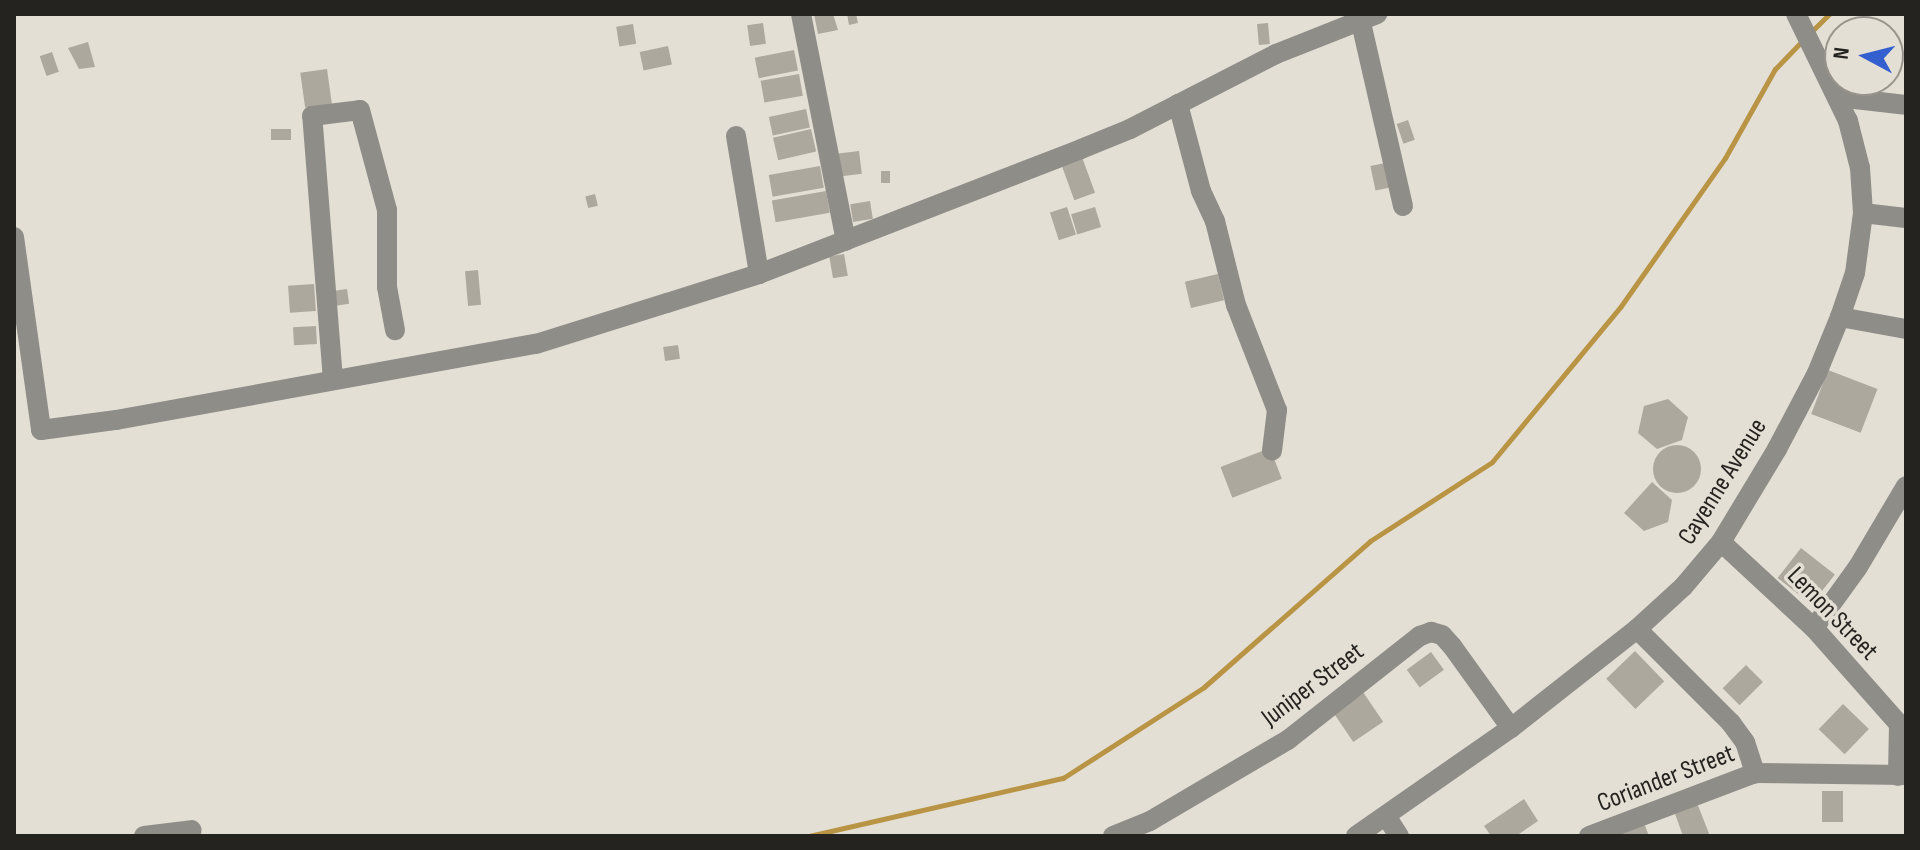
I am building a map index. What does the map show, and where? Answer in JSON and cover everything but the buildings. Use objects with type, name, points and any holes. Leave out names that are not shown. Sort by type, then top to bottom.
[{"type":"street","points":[[801,14],[846,241]]},
{"type":"street","name":"Cayenne Avenue","points":[[1356,836],[1511,728],[1637,629],[1683,587],[1721,542],[1797,411],[1840,317],[1855,273],[1863,213],[1860,168],[1848,121],[1796,14]]},
{"type":"street","points":[[14,237],[17,293],[41,430],[116,420],[536,344],[759,274],[1130,129],[1276,54],[1366,16],[1403,206]]},
{"type":"street","points":[[1837,97],[1906,105]]},
{"type":"street","points":[[1178,104],[1201,191],[1218,230],[1236,305],[1277,410],[1272,451]]},
{"type":"street","points":[[333,380],[312,116],[360,110],[387,210],[387,287],[395,330]]},
{"type":"street","points":[[736,136],[759,274]]},
{"type":"street","points":[[1863,213],[1906,218]]},
{"type":"street","points":[[1840,317],[1906,329]]},
{"type":"street","points":[[1814,628],[1858,567],[1906,486]]},
{"type":"street","name":"Lemon Street","points":[[1721,542],[1814,628],[1902,719],[1902,776]]},
{"type":"street","points":[[1637,629],[1731,723],[1745,742],[1755,773]]},
{"type":"street","name":"Juniper Street","points":[[1113,836],[1177,806],[1289,739],[1420,636],[1431,632],[1442,635],[1452,646],[1511,728]]},
{"type":"street","name":"Coriander Street","points":[[1589,836],[1755,773],[1902,776]]},
{"type":"street","points":[[1386,816],[1399,836]]},
{"type":"street","points":[[144,836],[192,830]]},
{"type":"waterway","points":[[1810,33],[1829,14]]},
{"type":"waterway","points":[[809,836],[1063,778],[1204,687],[1370,541],[1492,462],[1621,306],[1725,158],[1775,69],[1803,40]]}]
